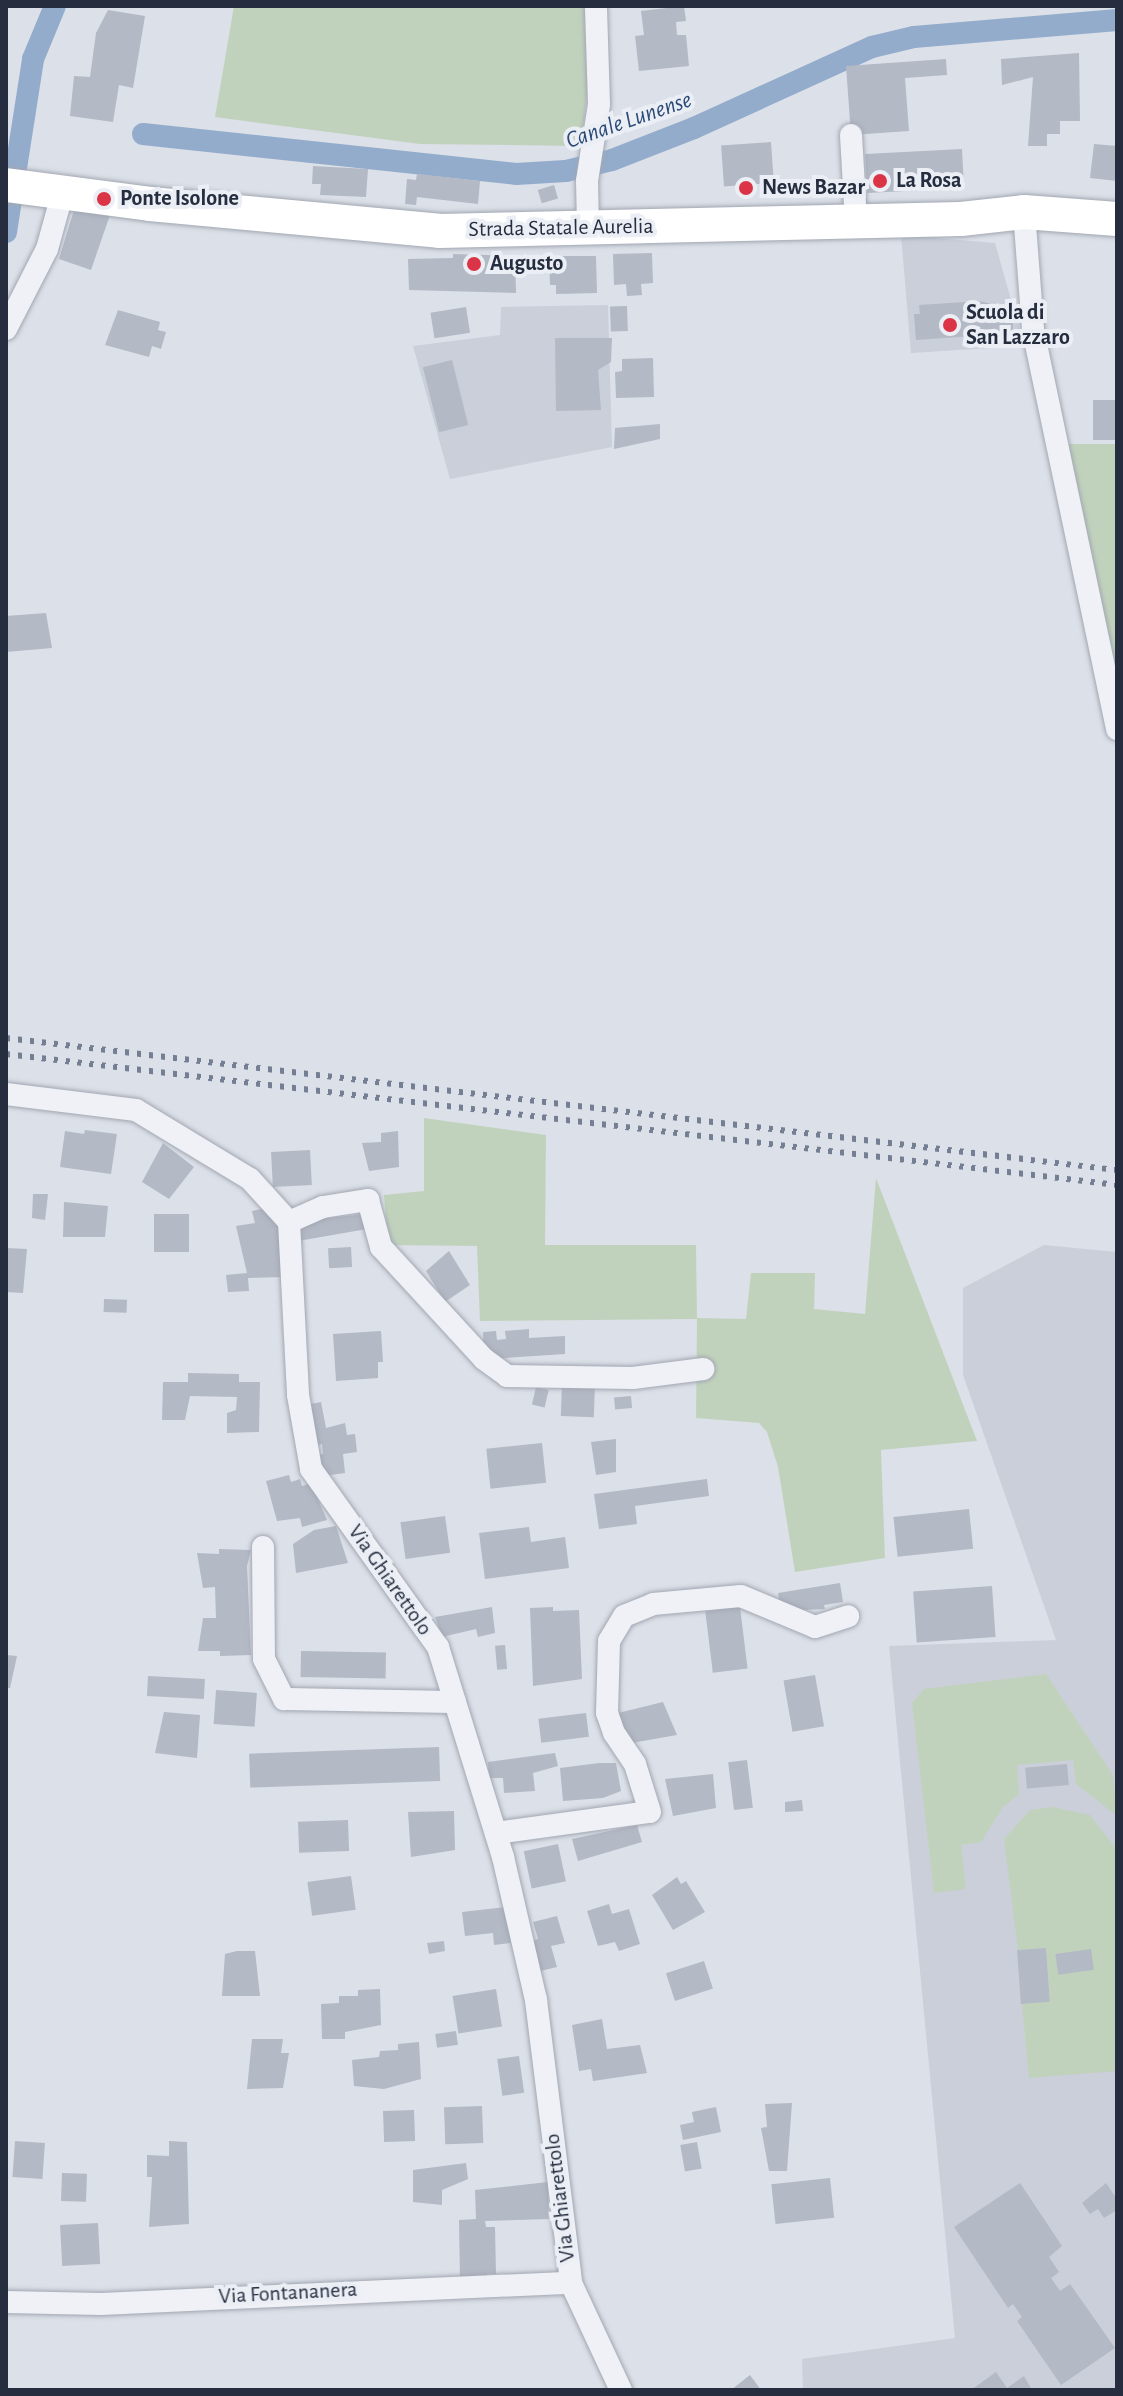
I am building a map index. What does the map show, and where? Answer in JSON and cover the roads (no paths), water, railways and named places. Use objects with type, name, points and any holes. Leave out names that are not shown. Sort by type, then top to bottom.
[{"type":"main road","name":"Strada Statale Aurelia","points":[[6,185],[56,193],[439,231],[856,222],[1024,212],[1117,219]]},
{"type":"street","points":[[588,227],[587,181],[599,104],[596,6]]},
{"type":"street","points":[[851,135],[856,222]]},
{"type":"street","points":[[6,329],[47,249],[56,193]]},
{"type":"street","points":[[1024,212],[1033,330],[1117,729]]},
{"type":"street","points":[[6,1094],[136,1110],[250,1179],[289,1222],[323,1207],[368,1200],[381,1247],[484,1359],[507,1376],[633,1378],[703,1369]]},
{"type":"street","name":"Via Ghiarettolo","points":[[289,1222],[296,1380],[311,1469],[438,1647],[496,1833],[536,2000],[571,2283],[621,2390]]},
{"type":"street","points":[[263,1547],[264,1659],[284,1699],[455,1702]]},
{"type":"street","points":[[496,1833],[650,1812],[635,1764],[607,1713],[609,1641],[624,1616],[653,1604],[741,1596],[815,1627],[848,1616]]},
{"type":"street","name":"Via Fontananera","points":[[6,2302],[101,2304],[571,2283]]},
{"type":"waterway","name":"Canale Lunense","points":[[6,232],[33,59],[55,6]]},
{"type":"waterway","name":"Canale Lunense","points":[[143,134],[516,174],[566,171],[612,160],[694,128],[872,47],[914,37],[1117,20]]},
{"type":"railway","points":[[6,1038],[1117,1170]]},
{"type":"railway","points":[[6,1054],[1117,1185]]},
{"type":"place","name":"La Rosa","points":[[880,181]]},
{"type":"place","name":"News Bazar","points":[[746,188]]},
{"type":"place","name":"Ponte Isolone","points":[[104,199]]},
{"type":"place","name":"Augusto","points":[[474,264]]},
{"type":"place","name":"Scuola di San Lazzaro","points":[[950,325]]}]
